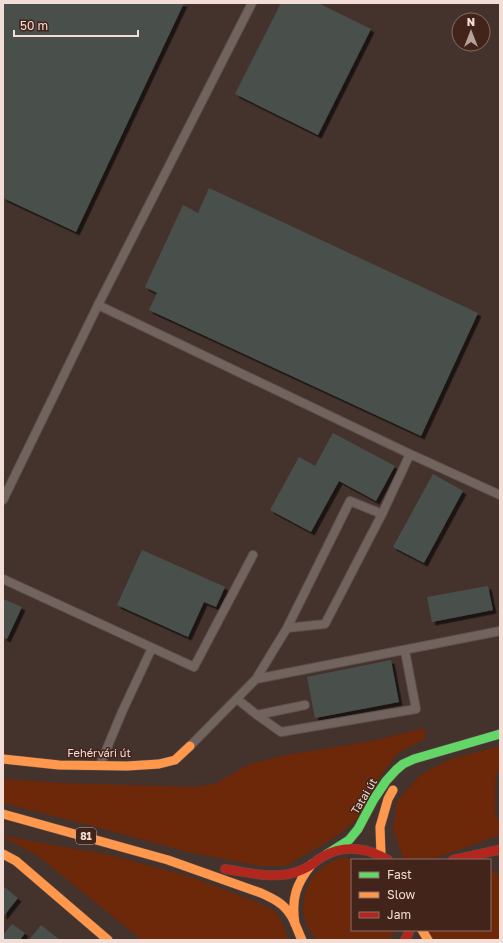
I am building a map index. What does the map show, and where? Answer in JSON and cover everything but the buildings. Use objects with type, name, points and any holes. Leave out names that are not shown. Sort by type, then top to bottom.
[{"type":"street","name":"Tatai út","points":[[327,854],[349,840],[358,829],[374,799],[386,781],[403,764],[455,746],[500,734]]},
{"type":"street","name":"Fehérvári út","points":[[3,759],[59,765],[127,766],[160,764],[174,760],[190,746]]},
{"type":"street","name":"Tatai út","points":[[385,857],[380,827],[388,799],[394,786],[401,777],[426,756]]},
{"type":"street","name":"81","points":[[3,814],[168,860],[261,892],[274,899],[290,914],[302,940]]},
{"type":"street","name":"81","points":[[168,860],[265,876],[287,875],[296,872],[327,854],[345,849],[364,849],[385,857]]},
{"type":"street","points":[[457,859],[499,849]]},
{"type":"street","points":[[3,854],[16,861],[108,940]]},
{"type":"street","name":"81","points":[[297,930],[293,913],[294,895],[301,878],[312,864]]},
{"type":"street","points":[[405,940],[410,931]]},
{"type":"street","points":[[423,931],[428,940]]},
{"type":"lane","points":[[3,500],[98,306],[252,3]]},
{"type":"lane","points":[[98,306],[500,495]]},
{"type":"lane","points":[[287,628],[325,624],[382,514],[410,454]]},
{"type":"lane","points":[[190,746],[237,700],[256,679],[287,628],[350,501],[382,514]]},
{"type":"lane","points":[[3,579],[194,667],[253,555]]},
{"type":"lane","points":[[256,679],[405,651],[500,631]]},
{"type":"lane","points":[[100,766],[122,712],[152,648]]},
{"type":"lane","points":[[237,700],[281,732],[416,709],[405,651]]},
{"type":"lane","points":[[257,715],[305,705]]},
{"type":"shaded area","points":[[424,728],[426,738],[398,753],[375,783],[357,819],[337,836],[286,866],[260,866],[188,852],[3,803],[3,779],[63,783],[195,787],[215,784],[250,764],[286,755],[373,741]]},
{"type":"shaded area","points":[[500,746],[500,771],[496,772],[495,819],[500,819],[500,835],[435,858],[404,859],[393,830],[397,801],[420,775],[450,759]]},
{"type":"shaded area","points":[[3,836],[110,855],[191,877],[249,899],[275,911],[283,924],[288,940],[142,940],[38,856]]},
{"type":"shaded area","points":[[343,858],[356,859],[351,859],[351,931],[394,931],[388,940],[317,940],[309,929],[304,916],[303,908],[305,893],[308,885],[323,867],[337,859]]},
{"type":"shaded area","points":[[491,870],[497,873],[500,877],[500,940],[434,940],[426,931],[491,931]]},
{"type":"traffic: fast","points":[[327,854],[349,840],[358,829],[374,799],[386,781],[403,764],[414,759],[500,734]]},
{"type":"traffic: slow","points":[[3,759],[59,765],[127,766],[159,764],[175,760],[190,746]]},
{"type":"traffic: slow","points":[[381,855],[380,827],[388,799],[393,790]]},
{"type":"traffic: slow","points":[[3,814],[168,860],[261,893],[277,901],[287,910],[302,940]]},
{"type":"traffic: slow","points":[[3,854],[16,861],[108,940]]},
{"type":"traffic: slow","points":[[295,924],[294,899],[302,878],[312,864]]},
{"type":"traffic: slow","points":[[423,931],[428,940]]},
{"type":"traffic: jam","points":[[225,869],[265,875],[289,874],[305,868],[332,852],[348,849],[365,850],[386,859]]},
{"type":"traffic: jam","points":[[458,859],[498,850]]},
{"type":"traffic: jam","points":[[405,940],[410,931]]}]
